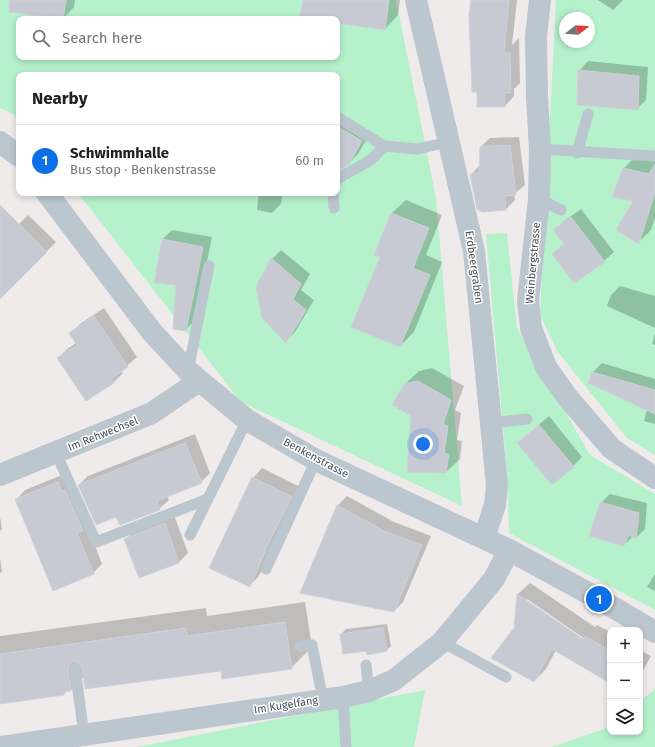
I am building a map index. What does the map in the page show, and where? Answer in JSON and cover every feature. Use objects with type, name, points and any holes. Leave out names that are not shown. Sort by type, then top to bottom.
[{"type":"street","name":"Erdbeergraben","points":[[416,0],[474,251],[497,485],[495,505],[484,538]]},
{"type":"street","name":"Weinbergstrasse","points":[[540,0],[536,44],[540,149],[539,199],[528,301],[531,328],[546,367],[568,398],[612,449],[655,478]]},
{"type":"street","points":[[0,142],[16,154]]},
{"type":"street","name":"Benkenstrasse","points":[[49,196],[152,332],[194,376],[247,420],[316,460],[509,550],[655,632]]},
{"type":"street","name":"Im Rehwechsel","points":[[0,475],[152,413],[194,376]]},
{"type":"street","name":"Im Kugelfang","points":[[1,747],[333,698],[369,691],[394,680],[442,642],[494,579],[509,550]]},
{"type":"lane","points":[[577,152],[588,114]]},
{"type":"lane","points":[[340,120],[384,146],[417,149],[449,142]]},
{"type":"lane","points":[[340,177],[371,160],[384,146]]},
{"type":"lane","points":[[540,149],[655,156]]},
{"type":"lane","points":[[333,196],[334,208]]},
{"type":"lane","points":[[539,199],[561,210]]},
{"type":"lane","points":[[194,376],[209,266]]},
{"type":"lane","points":[[491,423],[527,419]]},
{"type":"lane","points":[[190,535],[247,420]]},
{"type":"lane","points":[[56,453],[96,542],[208,499]]},
{"type":"lane","points":[[266,569],[316,460]]},
{"type":"lane","points":[[442,642],[506,677]]},
{"type":"lane","points":[[300,646],[312,645],[333,698],[346,747]]},
{"type":"lane","points":[[366,665],[369,691]]},
{"type":"lane","points":[[75,668],[84,735]]},
{"type":"green space","points":[[0,0],[396,0],[436,198],[462,506],[241,402],[80,196],[340,196],[340,72],[16,72],[16,118],[13,114],[0,108]]},
{"type":"green space","points":[[556,0],[655,0],[655,455],[627,438],[557,351],[540,315]]},
{"type":"green space","points":[[507,233],[517,328],[590,455],[655,494],[655,610],[509,533],[507,473],[486,234]]},
{"type":"green space","points":[[655,689],[655,747],[551,747],[607,727],[607,735],[643,735],[643,699]]},
{"type":"green space","points":[[425,690],[414,747],[137,747]]},
{"type":"building","points":[[9,0],[66,0],[63,16],[40,16],[9,12]]},
{"type":"building","points":[[303,0],[389,0],[385,30],[340,23],[340,16],[300,16]]},
{"type":"building","points":[[471,0],[509,0],[504,53],[510,53],[511,93],[504,93],[505,107],[477,107],[477,92],[472,92],[469,15]]},
{"type":"building","points":[[578,70],[639,76],[638,110],[577,105]]},
{"type":"building","points":[[340,128],[362,141],[349,164],[340,169]]},
{"type":"building","points":[[510,145],[516,195],[505,196],[506,210],[482,212],[477,209],[470,174],[479,173],[480,147]]},
{"type":"building","points":[[655,164],[655,192],[639,244],[616,230],[633,201],[612,197],[623,168],[649,174]]},
{"type":"building","points":[[0,205],[47,252],[0,299]]},
{"type":"building","points":[[391,213],[429,228],[413,268],[430,275],[400,347],[351,327],[380,257],[374,255]]},
{"type":"building","points":[[571,217],[605,262],[574,283],[552,254],[564,244],[553,230]]},
{"type":"building","points":[[162,239],[203,247],[186,331],[173,329],[176,285],[154,283]]},
{"type":"building","points":[[271,258],[301,284],[293,299],[306,310],[286,343],[262,318],[256,287]]},
{"type":"building","points":[[94,316],[128,367],[111,379],[114,383],[86,401],[57,358],[77,345],[69,333]]},
{"type":"building","points":[[592,372],[655,390],[655,414],[588,383]]},
{"type":"building","points":[[418,381],[451,400],[443,424],[448,426],[444,454],[449,454],[446,473],[407,472],[411,416],[392,405],[404,384]]},
{"type":"building","points":[[539,425],[574,467],[552,485],[517,443]]},
{"type":"building","points":[[185,443],[202,483],[157,501],[160,510],[120,525],[116,517],[96,525],[78,485]]},
{"type":"building","points":[[252,477],[292,497],[265,550],[250,587],[209,568]]},
{"type":"building","points":[[58,482],[62,491],[65,490],[83,531],[77,533],[94,574],[53,591],[15,499]]},
{"type":"building","points":[[600,502],[639,513],[636,539],[629,535],[624,546],[589,536]]},
{"type":"building","points":[[337,505],[384,531],[422,545],[394,612],[300,593]]},
{"type":"building","points":[[165,523],[179,563],[139,578],[124,539]]},
{"type":"building","points":[[517,594],[583,639],[585,636],[607,649],[607,681],[552,649],[534,682],[491,658],[514,628]]},
{"type":"building","points":[[285,622],[292,669],[222,679],[221,671],[85,689],[82,667],[78,662],[74,661],[70,663],[68,669],[71,691],[64,692],[64,695],[0,704],[0,654],[186,628],[187,636]]},
{"type":"building","points":[[383,628],[387,651],[367,655],[366,651],[343,654],[340,634]]},
{"type":"place","name":"Schwimmhalle","points":[[599,599]]}]
